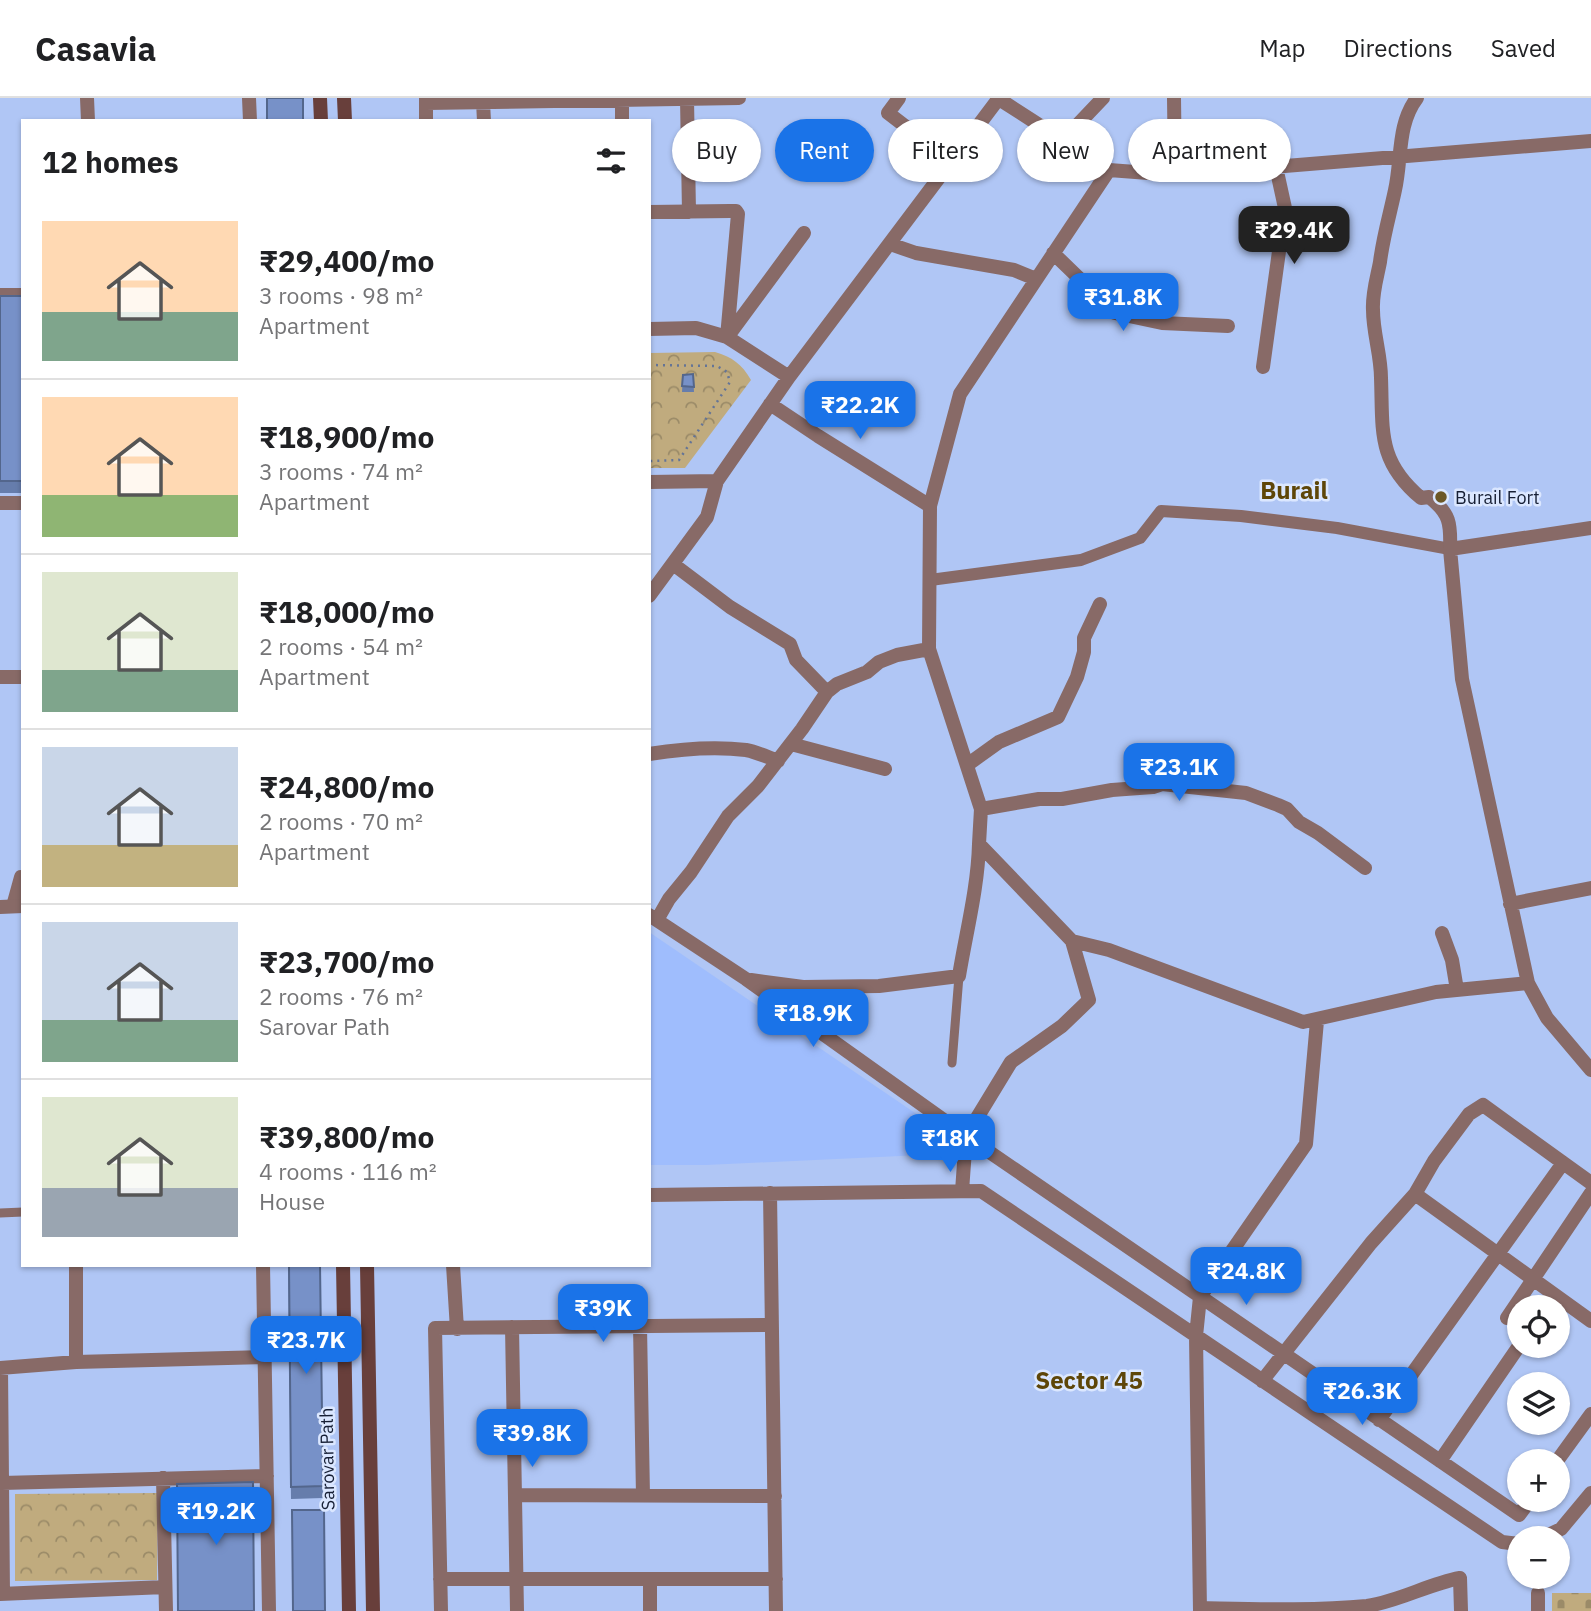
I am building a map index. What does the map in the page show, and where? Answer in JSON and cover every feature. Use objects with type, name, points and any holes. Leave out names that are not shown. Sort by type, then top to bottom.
[{"type":"main road","points":[[320,98],[321,119]]},
{"type":"main road","points":[[344,98],[345,119]]},
{"type":"main road","name":"Sarovar Path","points":[[342,1267],[349,1611]]},
{"type":"main road","points":[[367,1267],[373,1611]]},
{"type":"street","points":[[87,98],[88,119]]},
{"type":"street","points":[[249,98],[250,119]]},
{"type":"street","points":[[426,119],[426,101],[739,98]]},
{"type":"street","points":[[896,119],[888,113],[899,98]]},
{"type":"street","points":[[984,119],[999,98],[1031,119]]},
{"type":"street","points":[[1083,119],[1103,98]]},
{"type":"street","points":[[1174,98],[1174,119]]},
{"type":"street","points":[[1417,98],[1408,110],[1396,189],[1381,246],[1373,307],[1386,449],[1398,475],[1406,485],[1421,499],[1429,497],[1442,507],[1451,527],[1450,549],[1462,679],[1528,983],[1547,1018],[1591,1070]]},
{"type":"street","points":[[687,99],[689,212]]},
{"type":"street","points":[[622,100],[622,119]]},
{"type":"street","points":[[483,102],[484,119]]},
{"type":"street","points":[[1291,166],[1591,141]]},
{"type":"street","points":[[651,593],[707,517],[717,481],[770,404],[937,182]]},
{"type":"street","points":[[746,979],[803,988],[879,986],[959,976],[977,878],[981,808],[929,649],[930,506],[960,394],[1101,182]]},
{"type":"street","points":[[1263,367],[1285,208],[1279,182]]},
{"type":"street","points":[[651,212],[736,211],[738,214],[727,337]]},
{"type":"street","points":[[727,337],[804,233]]},
{"type":"street","points":[[890,244],[916,253],[1014,270],[1036,279]]},
{"type":"street","points":[[1053,253],[1115,313],[1162,323],[1228,326]]},
{"type":"street","points":[[0,295],[21,295]]},
{"type":"street","points":[[651,329],[696,328],[727,337],[789,377]]},
{"type":"street","points":[[770,404],[930,506]]},
{"type":"street","points":[[651,482],[717,481]]},
{"type":"street","points":[[0,503],[21,503]]},
{"type":"street","points":[[930,580],[1081,561],[1140,537],[1161,511],[1241,516],[1337,528],[1450,549],[1591,528]]},
{"type":"street","points":[[673,564],[730,607],[790,644],[796,660],[827,692]]},
{"type":"street","points":[[967,765],[999,742],[1058,717],[1077,677],[1084,652],[1084,638],[1100,604]]},
{"type":"street","points":[[929,649],[897,655],[879,662],[867,672],[837,684],[827,692],[778,761],[758,786],[727,816],[691,872],[653,917],[1507,1508]]},
{"type":"street","points":[[0,677],[21,677]]},
{"type":"street","points":[[791,744],[886,769]]},
{"type":"street","points":[[651,754],[741,750],[778,761]]},
{"type":"street","points":[[981,808],[1162,784],[1246,793],[1287,809],[1299,822],[1318,832],[1365,868]]},
{"type":"street","points":[[962,1191],[966,1136],[1011,1062],[1062,1026],[1089,1000],[1072,941],[979,844]]},
{"type":"street","points":[[12,906],[21,877]]},
{"type":"street","points":[[1510,904],[1591,888]]},
{"type":"street","points":[[1442,933],[1452,960],[1457,990]]},
{"type":"street","points":[[1072,941],[1109,950],[1303,1022],[1317,1021],[1436,992],[1528,983]]},
{"type":"street","points":[[1317,1021],[1307,1144],[1200,1297],[1196,1336],[1200,1609],[1345,1610],[1399,1604],[1437,1582],[1460,1578],[1461,1611]]},
{"type":"street","points":[[1262,1381],[1371,1243],[1415,1194],[1434,1161],[1469,1114],[1483,1105],[1591,1183]]},
{"type":"street","points":[[1379,1420],[1563,1163]]},
{"type":"street","points":[[651,1195],[981,1191],[1502,1542],[1507,1543]]},
{"type":"street","points":[[770,1193],[776,1611]]},
{"type":"street","points":[[1523,1295],[1591,1193]]},
{"type":"street","points":[[1415,1194],[1554,1294],[1589,1315]]},
{"type":"street","points":[[76,1267],[76,1362]]},
{"type":"street","points":[[263,1267],[269,1611]]},
{"type":"street","points":[[453,1267],[457,1329]]},
{"type":"street","points":[[440,1611],[435,1328],[772,1325]]},
{"type":"street","points":[[640,1326],[643,1496]]},
{"type":"street","points":[[512,1327],[517,1611]]},
{"type":"street","points":[[165,1587],[2,1594],[0,1368],[76,1362],[265,1357]]},
{"type":"street","points":[[1440,1461],[1511,1358]]},
{"type":"street","points":[[1566,1449],[1591,1414]]},
{"type":"street","points":[[2,1483],[267,1476]]},
{"type":"street","points":[[163,1478],[166,1611]]},
{"type":"street","points":[[1564,1526],[1591,1493]]},
{"type":"street","points":[[515,1495],[775,1496]]},
{"type":"street","points":[[440,1579],[776,1579]]},
{"type":"street","points":[[650,1580],[650,1611]]},
{"type":"street","points":[[1538,1592],[1538,1611]]},
{"type":"lane","points":[[952,1062],[959,976]]},
{"type":"lane","points":[[0,1213],[21,1212]]},
{"type":"path","points":[[651,365],[717,366],[727,372],[730,382],[679,460],[651,461]]},
{"type":"shaded area","points":[[651,933],[943,1132],[943,1154],[651,1165]]},
{"type":"green space","points":[[715,352],[736,362],[751,380],[685,468],[651,468],[651,353]]},
{"type":"green space","points":[[158,1493],[157,1580],[15,1581],[15,1494]]},
{"type":"green space","points":[[1552,1593],[1591,1593],[1591,1611],[1552,1611]]},
{"type":"building","points":[[267,98],[303,98],[303,119],[267,119]]},
{"type":"building","points":[[0,296],[21,296],[21,481],[0,481]]},
{"type":"building","points":[[693,374],[694,387],[682,386],[683,375]]},
{"type":"building","points":[[289,1267],[320,1267],[323,1486],[291,1487]]},
{"type":"building","points":[[253,1482],[254,1611],[178,1611],[177,1484]]},
{"type":"building","points":[[292,1510],[324,1510],[325,1611],[293,1611]]},
{"type":"place","name":"Burail Fort","points":[[1441,497]]},
{"type":"district","name":"Burail","points":[[1294,490]]},
{"type":"district","name":"Sector 45","points":[[1089,1380]]}]
